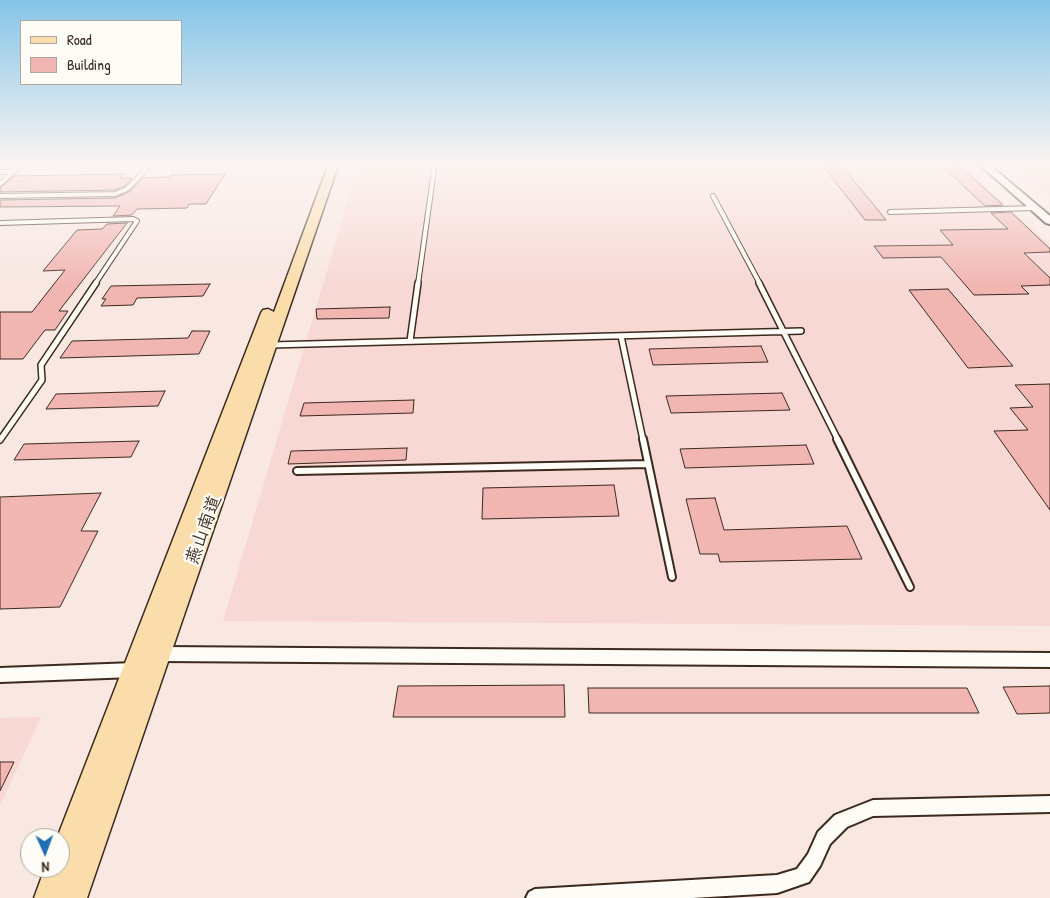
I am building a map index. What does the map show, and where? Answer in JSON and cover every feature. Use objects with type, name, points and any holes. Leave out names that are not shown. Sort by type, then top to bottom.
[{"type":"main road","name":"燕山南道","points":[[70,837],[309,205]]},
{"type":"main road","name":"燕山南道","points":[[74,898],[319,205]]},
{"type":"main road","name":"燕山南道","points":[[48,898],[55,878]]},
{"type":"street","points":[[1031,205],[1050,221]]},
{"type":"street","points":[[160,654],[1050,660]]},
{"type":"street","points":[[0,675],[134,670]]},
{"type":"street","points":[[536,898],[777,884],[803,876],[814,860],[824,838],[842,821],[873,808],[1050,804]]},
{"type":"lane","points":[[410,341],[429,205]]},
{"type":"lane","points":[[718,205],[784,331],[910,587]]},
{"type":"lane","points":[[890,212],[1035,208]]},
{"type":"lane","points":[[0,223],[133,219],[137,221],[44,360],[41,365],[42,380],[0,440]]},
{"type":"lane","points":[[270,345],[801,331]]},
{"type":"lane","points":[[621,336],[672,577]]},
{"type":"lane","points":[[297,471],[648,464]]},
{"type":"shaded area","points":[[347,205],[1006,205],[1050,244],[1050,626],[223,621]]},
{"type":"shaded area","points":[[41,717],[0,806],[0,718]]},
{"type":"building","points":[[0,205],[189,205],[187,208],[137,209],[132,215],[113,216],[120,206],[0,207]]},
{"type":"building","points":[[853,205],[874,205],[886,220],[865,220]]},
{"type":"building","points":[[1011,212],[1050,249],[1050,252],[1024,253],[1050,278],[1050,285],[1021,286],[1029,294],[974,295],[941,257],[883,258],[874,246],[953,245],[940,230],[1008,229],[991,213]]},
{"type":"building","points":[[127,223],[59,311],[68,311],[55,330],[45,330],[23,359],[0,359],[0,312],[32,312],[65,270],[43,271],[77,230],[102,229],[107,224]]},
{"type":"building","points":[[210,284],[203,296],[137,298],[133,305],[101,306],[106,299],[102,299],[111,286]]},
{"type":"building","points":[[948,289],[1013,366],[968,368],[909,290]]},
{"type":"building","points":[[390,307],[389,318],[317,319],[316,309]]},
{"type":"building","points":[[192,331],[210,331],[199,354],[60,358],[72,341],[188,338]]},
{"type":"building","points":[[761,346],[768,362],[653,365],[649,349]]},
{"type":"building","points":[[1050,384],[1050,510],[994,431],[1028,430],[1010,408],[1033,407],[1015,385]]},
{"type":"building","points":[[165,391],[158,406],[46,409],[56,394]]},
{"type":"building","points":[[782,393],[790,410],[671,413],[666,396]]},
{"type":"building","points":[[414,400],[413,413],[300,416],[304,403]]},
{"type":"building","points":[[139,441],[131,457],[14,460],[24,444]]},
{"type":"building","points":[[806,445],[814,464],[685,468],[680,449]]},
{"type":"building","points":[[407,448],[406,460],[288,464],[291,451]]},
{"type":"building","points":[[614,485],[619,516],[482,519],[483,488]]},
{"type":"building","points":[[101,493],[81,531],[98,531],[60,607],[0,609],[0,497]]},
{"type":"building","points":[[715,498],[724,530],[847,526],[862,559],[720,562],[718,554],[700,554],[686,499]]},
{"type":"building","points":[[564,685],[565,717],[393,717],[398,686]]},
{"type":"building","points":[[1050,686],[1050,713],[1017,714],[1003,687]]},
{"type":"building","points":[[588,688],[967,688],[979,713],[589,713]]},
{"type":"building","points":[[0,762],[14,762],[0,791]]}]
